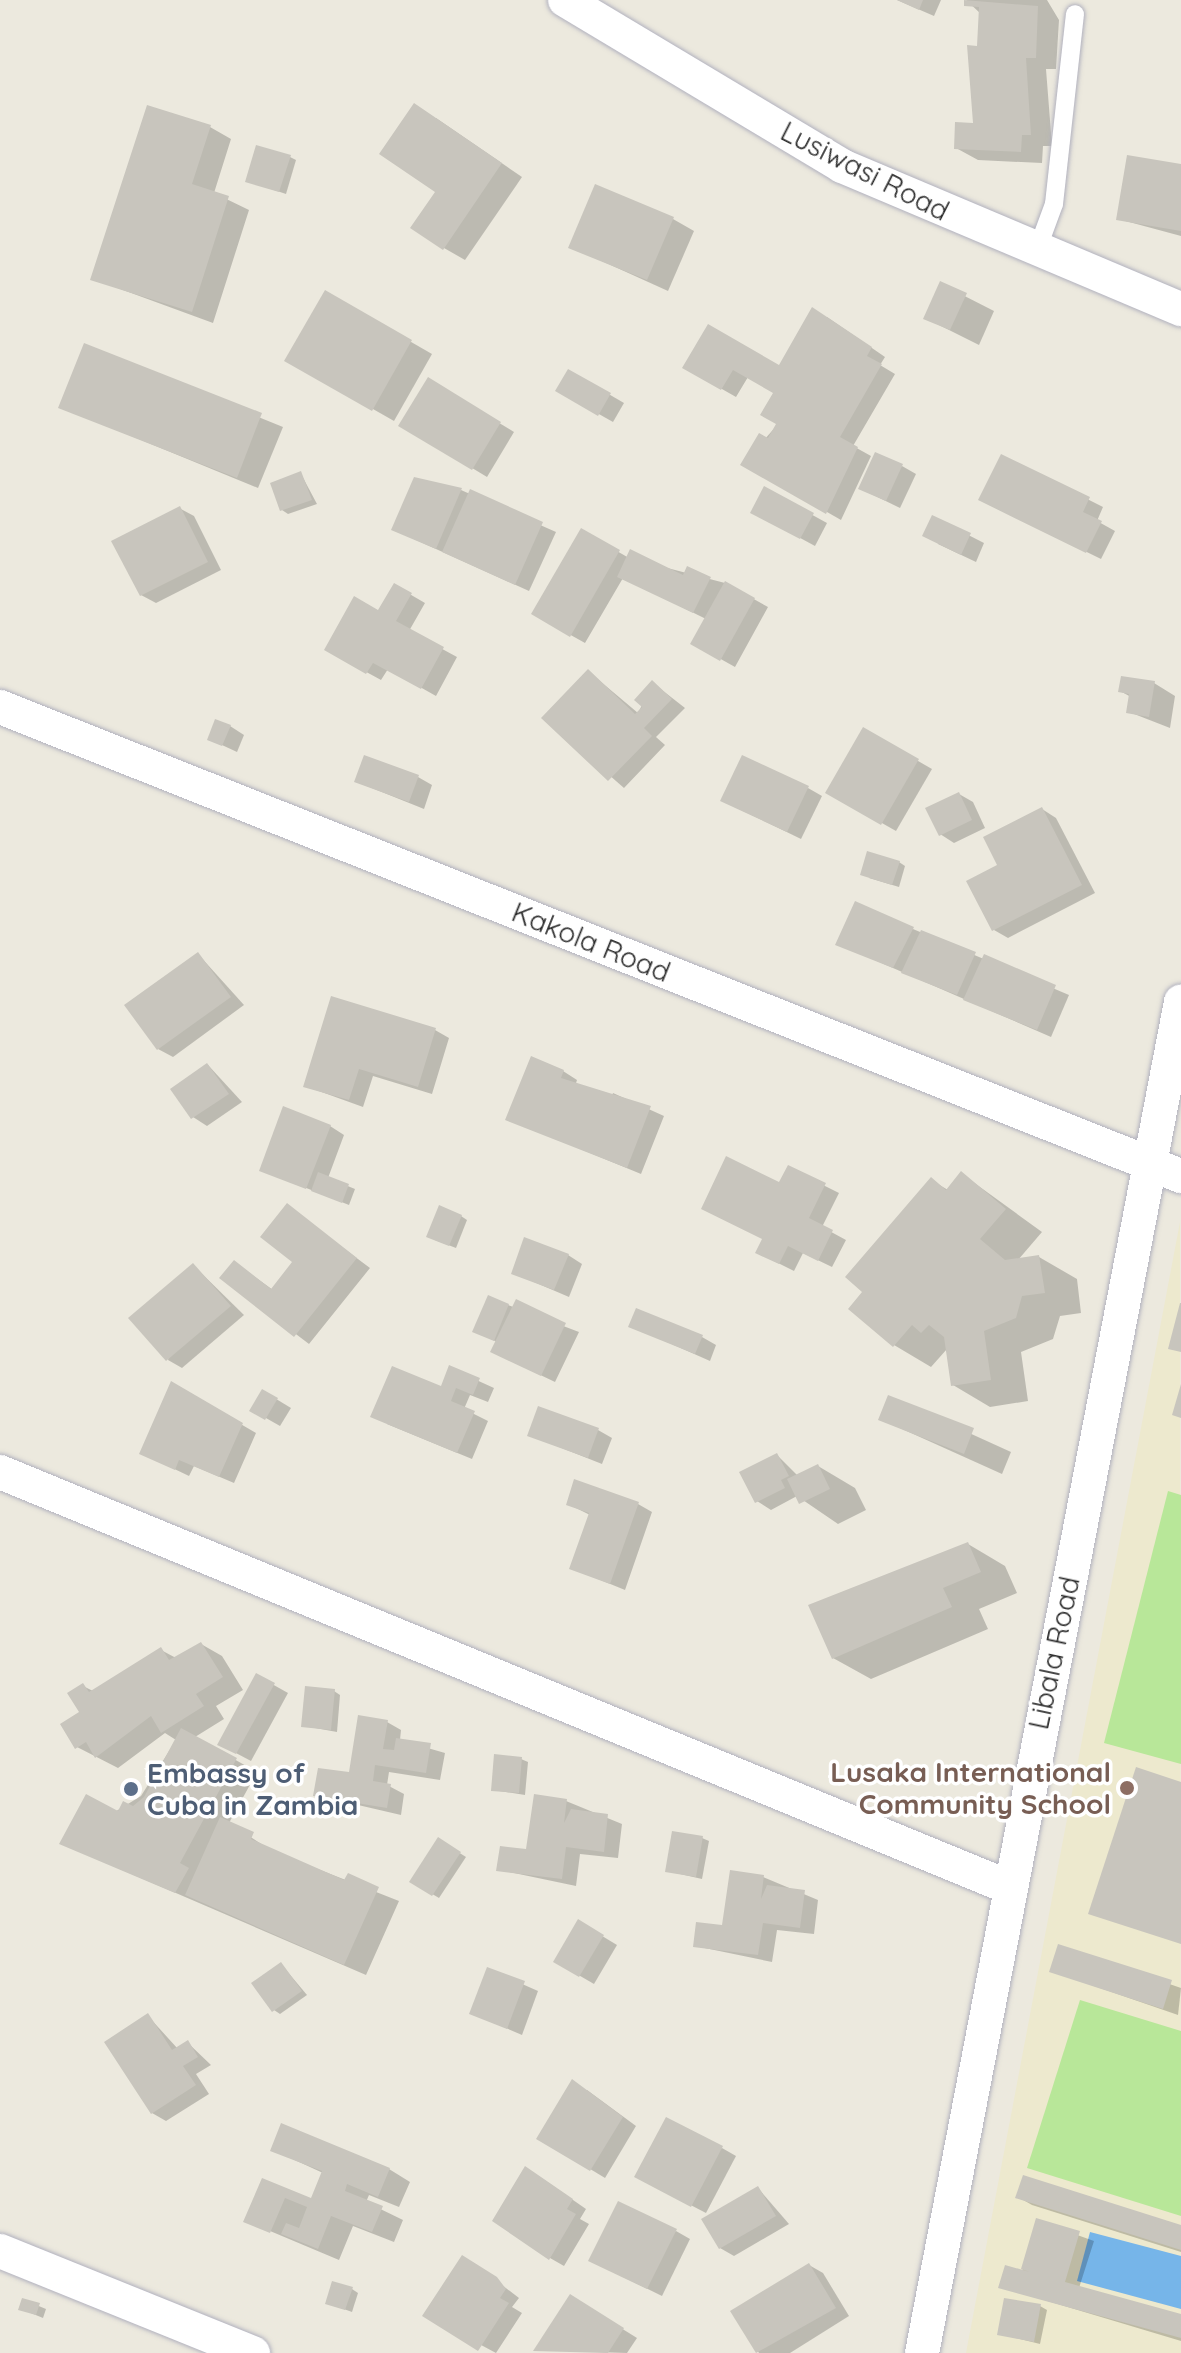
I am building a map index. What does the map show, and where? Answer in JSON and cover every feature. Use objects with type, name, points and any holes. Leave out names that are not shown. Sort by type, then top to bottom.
[{"type":"street","name":"Lusiwasi Road","points":[[565,0],[842,166],[1036,253],[1181,309]]},
{"type":"street","name":"Kakola Road","points":[[0,707],[1167,1170]]},
{"type":"street","name":"Libala Road","points":[[922,2353],[1006,1886],[1167,1170],[1181,1002]]},
{"type":"street","points":[[0,1472],[1006,1886]]},
{"type":"street","points":[[0,2251],[253,2353]]},
{"type":"lane","points":[[1036,253],[1054,204],[1075,14]]},
{"type":"shaded area","name":"Lusaka International Community School","points":[[1180,1222],[1181,2353],[966,2353]]},
{"type":"green space","points":[[1168,1491],[1181,1495],[1181,1764],[1104,1743]]},
{"type":"green space","points":[[1080,2000],[1181,2031],[1181,2216],[1027,2168]]},
{"type":"water","points":[[1090,2232],[1181,2256],[1181,2309],[1077,2281]]},
{"type":"building","points":[[897,0],[923,0],[919,10]]},
{"type":"building","points":[[964,0],[1038,6],[1036,58],[1026,58],[1031,135],[1022,135],[1021,152],[954,149],[955,122],[973,123],[967,45],[977,46],[979,7],[964,6]]},
{"type":"building","points":[[414,103],[502,163],[443,250],[410,228],[435,192],[379,154]]},
{"type":"building","points":[[147,105],[211,125],[192,184],[229,196],[192,312],[90,280]]},
{"type":"building","points":[[256,145],[291,155],[279,192],[245,182]]},
{"type":"building","points":[[1127,155],[1181,164],[1181,231],[1116,220]]},
{"type":"building","points":[[595,184],[674,217],[647,280],[568,248]]},
{"type":"building","points":[[940,281],[967,293],[950,330],[923,319]]},
{"type":"building","points":[[325,290],[412,340],[372,411],[284,361]]},
{"type":"building","points":[[812,307],[872,347],[867,356],[882,364],[840,437],[858,447],[826,514],[740,465],[759,433],[768,438],[776,424],[760,415],[773,393],[733,370],[721,390],[682,368],[708,324],[779,365]]},
{"type":"building","points":[[84,343],[262,413],[237,478],[58,408]]},
{"type":"building","points":[[568,369],[611,393],[598,416],[555,391]]},
{"type":"building","points":[[428,377],[501,422],[472,470],[398,426]]},
{"type":"building","points":[[875,452],[903,464],[886,501],[858,489]]},
{"type":"building","points":[[1001,454],[1090,497],[1083,512],[1102,521],[1086,553],[978,500]]},
{"type":"building","points":[[301,471],[312,500],[280,511],[270,483]]},
{"type":"building","points":[[414,477],[462,488],[436,549],[391,530]]},
{"type":"building","points":[[764,486],[814,513],[800,539],[750,513]]},
{"type":"building","points":[[470,489],[543,522],[515,585],[442,552]]},
{"type":"building","points":[[180,506],[208,562],[140,596],[111,541]]},
{"type":"building","points":[[932,515],[971,533],[961,555],[922,536]]},
{"type":"building","points":[[581,528],[620,550],[570,637],[531,614]]},
{"type":"building","points":[[630,549],[683,575],[687,566],[711,577],[693,613],[617,577]]},
{"type":"building","points":[[725,581],[755,598],[720,661],[690,644]]},
{"type":"building","points":[[394,583],[412,593],[396,621],[444,647],[421,689],[373,663],[366,674],[324,650],[354,596],[378,610]]},
{"type":"building","points":[[588,669],[635,714],[642,707],[634,700],[652,680],[672,699],[644,728],[652,736],[608,781],[541,718]]},
{"type":"building","points":[[1121,676],[1155,681],[1149,717],[1126,713],[1129,694],[1118,692]]},
{"type":"building","points":[[215,719],[231,725],[222,746],[207,740]]},
{"type":"building","points":[[863,727],[919,759],[881,825],[825,793]]},
{"type":"building","points":[[364,755],[419,775],[409,802],[354,782]]},
{"type":"building","points":[[742,755],[809,786],[787,832],[720,801]]},
{"type":"building","points":[[959,792],[972,820],[939,836],[925,808]]},
{"type":"building","points":[[1042,807],[1082,885],[992,931],[966,881],[997,865],[983,837]]},
{"type":"building","points":[[867,851],[900,861],[892,885],[860,875]]},
{"type":"building","points":[[855,901],[914,927],[893,968],[835,945]]},
{"type":"building","points":[[921,930],[976,952],[957,995],[901,973]]},
{"type":"building","points":[[198,952],[231,997],[157,1050],[124,1005]]},
{"type":"building","points":[[984,954],[1056,985],[1037,1030],[963,1000]]},
{"type":"building","points":[[331,996],[436,1028],[418,1087],[359,1069],[349,1100],[303,1087]]},
{"type":"building","points":[[531,1056],[564,1070],[561,1078],[651,1106],[627,1168],[505,1120]]},
{"type":"building","points":[[207,1063],[229,1094],[191,1119],[170,1089]]},
{"type":"building","points":[[283,1106],[331,1125],[306,1189],[259,1171]]},
{"type":"building","points":[[726,1156],[779,1182],[788,1165],[826,1183],[809,1218],[833,1230],[818,1261],[788,1246],[779,1264],[755,1253],[762,1239],[701,1209]]},
{"type":"building","points":[[961,1171],[1006,1209],[980,1239],[1005,1260],[1039,1255],[1045,1293],[1022,1296],[1016,1318],[984,1331],[991,1380],[951,1386],[944,1337],[929,1325],[921,1333],[912,1325],[893,1347],[848,1309],[862,1292],[845,1277],[931,1177],[946,1190]]},
{"type":"building","points":[[318,1172],[349,1184],[342,1203],[311,1191]]},
{"type":"building","points":[[287,1203],[357,1258],[294,1337],[219,1278],[234,1260],[271,1289],[292,1262],[260,1237]]},
{"type":"building","points":[[439,1205],[462,1215],[449,1246],[426,1237]]},
{"type":"building","points":[[524,1237],[569,1254],[554,1290],[511,1274]]},
{"type":"building","points":[[193,1263],[231,1306],[166,1361],[128,1318]]},
{"type":"building","points":[[488,1295],[509,1304],[494,1341],[472,1332]]},
{"type":"building","points":[[516,1299],[566,1323],[541,1376],[490,1352]]},
{"type":"building","points":[[1181,1303],[1181,1352],[1168,1349]]},
{"type":"building","points":[[636,1308],[703,1335],[695,1354],[628,1327]]},
{"type":"building","points":[[449,1365],[480,1378],[473,1395],[456,1388],[451,1401],[475,1411],[457,1453],[370,1417],[392,1366],[441,1386]]},
{"type":"building","points":[[171,1381],[243,1423],[219,1477],[179,1460],[175,1470],[139,1454]]},
{"type":"building","points":[[1181,1384],[1181,1418],[1172,1415]]},
{"type":"building","points":[[262,1389],[278,1398],[265,1420],[249,1411]]},
{"type":"building","points":[[888,1395],[974,1428],[964,1454],[878,1420]]},
{"type":"building","points":[[538,1406],[599,1428],[588,1458],[527,1436]]},
{"type":"building","points":[[777,1453],[789,1476],[781,1480],[785,1488],[755,1503],[739,1472]]},
{"type":"building","points":[[818,1464],[830,1489],[799,1504],[787,1479]]},
{"type":"building","points":[[574,1479],[639,1502],[610,1584],[569,1569],[589,1513],[566,1505]]},
{"type":"building","points":[[968,1542],[981,1572],[943,1588],[952,1607],[832,1659],[808,1605]]},
{"type":"building","points":[[201,1642],[223,1677],[196,1694],[204,1706],[161,1733],[151,1716],[95,1758],[86,1742],[75,1749],[60,1724],[79,1712],[67,1693],[83,1683],[89,1692],[161,1647],[169,1660]]},
{"type":"building","points":[[256,1673],[275,1683],[236,1754],[217,1745]]},
{"type":"building","points":[[305,1686],[335,1689],[331,1730],[301,1727]]},
{"type":"building","points":[[358,1715],[388,1720],[383,1749],[394,1750],[396,1738],[431,1743],[426,1773],[375,1765],[373,1781],[391,1784],[387,1808],[313,1796],[318,1768],[349,1772]]},
{"type":"building","points":[[181,1728],[237,1758],[180,1863],[189,1868],[175,1893],[59,1844],[86,1794],[118,1811],[123,1801],[133,1806],[144,1797]]},
{"type":"building","points":[[494,1754],[522,1757],[519,1793],[491,1791]]},
{"type":"building","points":[[1136,1767],[1181,1782],[1181,1944],[1088,1914]]},
{"type":"building","points":[[534,1794],[567,1799],[564,1823],[571,1809],[608,1814],[604,1852],[566,1847],[562,1879],[496,1871],[500,1846],[526,1849]]},
{"type":"building","points":[[220,1817],[254,1832],[251,1839],[344,1880],[348,1873],[379,1887],[344,1965],[185,1895]]},
{"type":"building","points":[[672,1831],[703,1836],[696,1877],[665,1872]]},
{"type":"building","points":[[438,1837],[461,1852],[432,1896],[409,1882]]},
{"type":"building","points":[[730,1870],[764,1875],[761,1899],[767,1885],[805,1890],[800,1928],[763,1923],[758,1955],[693,1947],[696,1922],[722,1925]]},
{"type":"building","points":[[578,1919],[604,1935],[579,1977],[553,1962]]},
{"type":"building","points":[[1058,1944],[1172,1980],[1163,2009],[1049,1972]]},
{"type":"building","points":[[281,1962],[302,1991],[272,2012],[251,1983]]},
{"type":"building","points":[[487,1967],[525,1981],[507,2029],[469,2014]]},
{"type":"building","points":[[148,2013],[172,2050],[188,2040],[198,2057],[183,2066],[196,2085],[151,2114],[104,2042]]},
{"type":"building","points":[[572,2079],[623,2117],[590,2171],[536,2139]]},
{"type":"building","points":[[666,2117],[723,2146],[691,2207],[634,2177]]},
{"type":"building","points":[[281,2123],[390,2168],[378,2197],[347,2184],[345,2191],[383,2206],[372,2232],[331,2216],[318,2249],[281,2234],[286,2223],[299,2228],[307,2207],[285,2198],[270,2233],[243,2222],[262,2178],[311,2198],[322,2171],[270,2151]]},
{"type":"building","points":[[525,2166],[573,2199],[567,2209],[576,2214],[549,2260],[492,2221]]},
{"type":"building","points":[[1023,2175],[1181,2225],[1181,2250],[1015,2198]]},
{"type":"building","points":[[758,2186],[776,2216],[719,2249],[701,2219]]},
{"type":"building","points":[[618,2201],[677,2229],[647,2289],[588,2261]]},
{"type":"building","points":[[1036,2218],[1080,2231],[1065,2282],[1181,2314],[1181,2338],[998,2288],[1005,2265],[1030,2272],[1021,2269]]},
{"type":"building","points":[[462,2255],[497,2277],[506,2289],[500,2298],[509,2303],[478,2351],[422,2316]]},
{"type":"building","points":[[809,2263],[836,2308],[756,2353],[730,2311]]},
{"type":"building","points":[[332,2281],[353,2287],[345,2310],[325,2304]]},
{"type":"building","points":[[570,2294],[624,2328],[608,2353],[533,2351]]},
{"type":"building","points":[[22,2298],[40,2303],[36,2315],[18,2310]]},
{"type":"building","points":[[1004,2298],[1041,2304],[1034,2342],[997,2335]]},
{"type":"place","name":"Lusaka International Community School","points":[[1127,1788]]},
{"type":"place","name":"Embassy of Cuba in Zambia","points":[[131,1789]]}]
